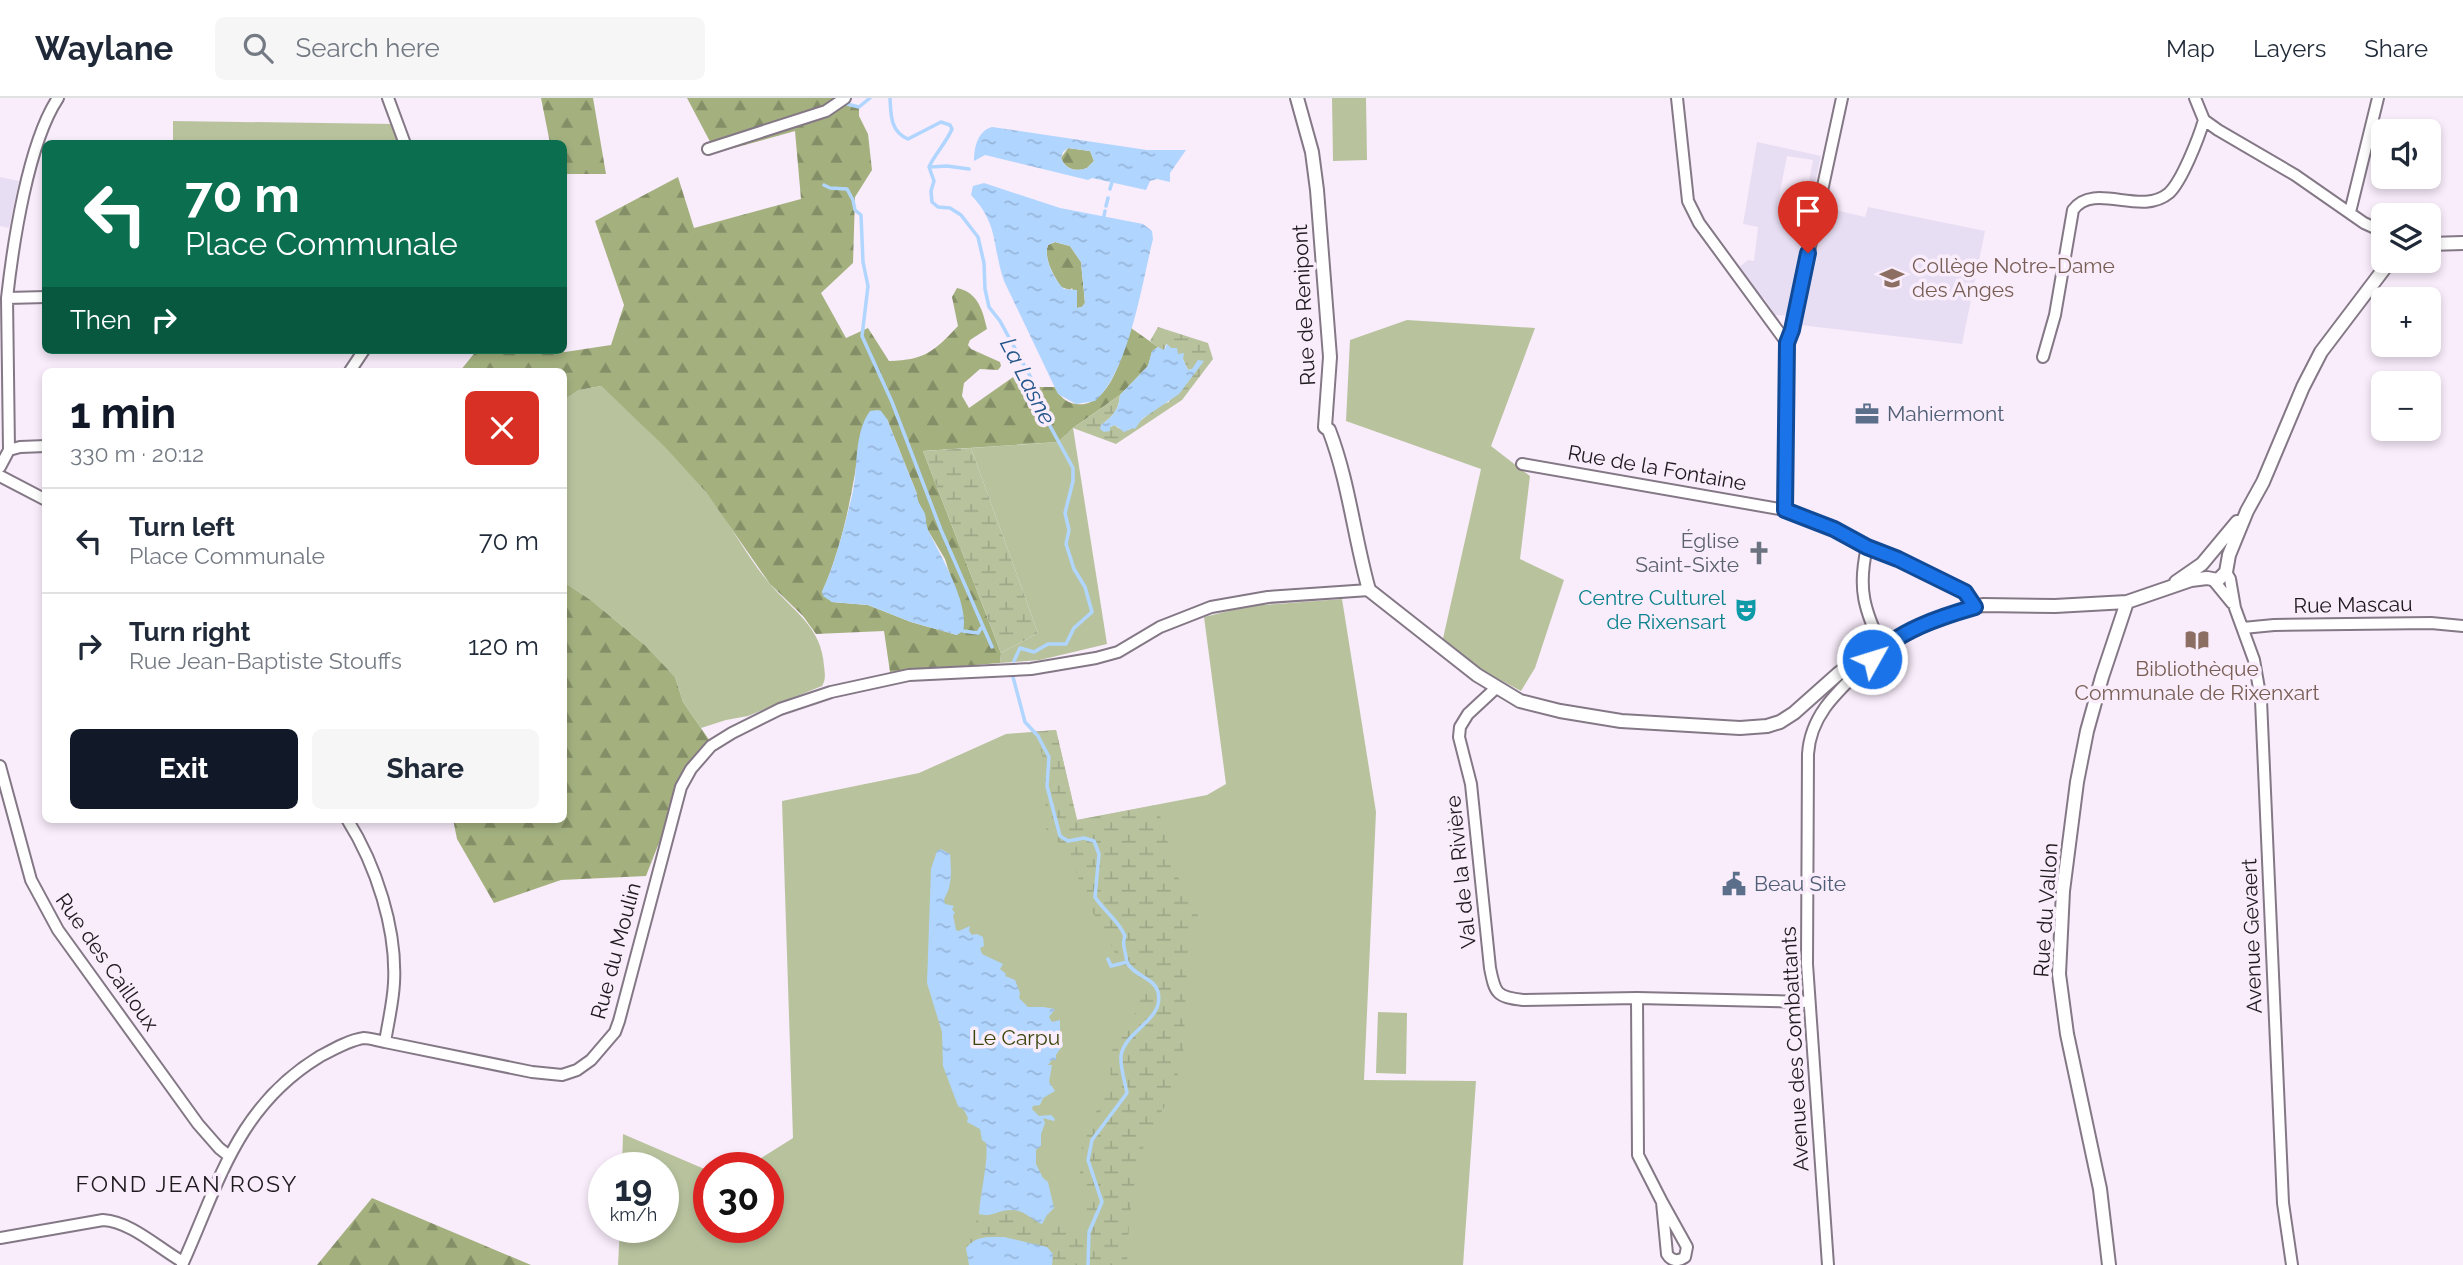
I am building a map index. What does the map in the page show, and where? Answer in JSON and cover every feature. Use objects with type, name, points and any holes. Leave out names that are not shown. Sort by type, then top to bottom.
[{"type":"street","points":[[0,467],[9,450],[7,298],[32,166],[43,126],[58,98]]},
{"type":"street","points":[[388,98],[404,140]]},
{"type":"street","points":[[708,149],[826,111],[845,98]]},
{"type":"street","name":"Rue de Renipont","points":[[1297,98],[1312,152],[1317,190],[1330,357],[1325,427],[1329,430],[1344,475],[1362,569],[1369,590]]},
{"type":"street","points":[[1677,98],[1688,201],[1699,223],[1787,343]]},
{"type":"street","points":[[1785,510],[1787,343],[1842,98]]},
{"type":"street","points":[[2195,98],[2204,120],[2228,137],[2295,175],[2371,226]]},
{"type":"street","points":[[2350,212],[2378,98]]},
{"type":"street","points":[[2043,357],[2055,315],[2073,210],[2077,203],[2090,197],[2140,202],[2163,197],[2175,184],[2204,120]]},
{"type":"street","points":[[2441,244],[2463,243]]},
{"type":"street","points":[[1369,590],[1448,653],[1496,688],[1520,701],[1621,721],[1740,728],[1767,726],[1794,713],[1860,657],[1926,624],[1975,607],[2127,602],[2172,586],[2221,579],[2247,512],[2321,352],[2381,273]]},
{"type":"street","points":[[7,298],[42,296]]},
{"type":"street","points":[[9,450],[42,446]]},
{"type":"street","name":"Rue de la Fontaine","points":[[1522,464],[1785,510],[1834,529],[1965,592],[1975,607]]},
{"type":"street","points":[[0,476],[42,498]]},
{"type":"street","points":[[2172,586],[2205,560],[2247,512]]},
{"type":"street","points":[[1867,547],[1863,563],[1863,600],[1882,648]]},
{"type":"street","points":[[2205,560],[2221,557],[2226,568]]},
{"type":"street","points":[[2205,560],[2202,572],[2210,580]]},
{"type":"street","name":"Avenue Gevaert","points":[[2226,568],[2235,608],[2254,660],[2262,714],[2283,1203],[2292,1265]]},
{"type":"street","name":"Avenue Gevaert","points":[[2210,580],[2235,608]]},
{"type":"street","name":"Rue du Moulin","points":[[182,1264],[229,1156],[260,1106],[294,1074],[345,1044],[365,1038],[532,1072],[562,1075],[577,1070],[591,1060],[615,1032],[625,1002],[681,787],[691,769],[712,746],[732,733],[780,709],[864,684],[909,675],[1031,669],[1096,658],[1118,652],[1160,627],[1210,607],[1268,597],[1369,590]]},
{"type":"street","name":"Rue du Vallon","points":[[2109,1265],[2099,1189],[2067,1034],[2059,974],[2063,891],[2077,782],[2102,677],[2127,602]]},
{"type":"street","name":"Rue Mascau","points":[[2244,628],[2274,625],[2431,623],[2463,626]]},
{"type":"street","name":"Avenue des Combattants","points":[[1828,1265],[1809,1002],[1809,741],[1821,711],[1882,648]]},
{"type":"street","name":"Val de la Rivière","points":[[1496,688],[1468,714],[1460,727],[1459,737],[1471,784],[1496,990],[1506,998],[1809,1002]]},
{"type":"street","name":"Rue des Cailloux","points":[[0,766],[31,880],[52,920],[204,1133],[229,1156]]},
{"type":"street","points":[[350,823],[357,835],[378,889],[392,935],[394,985],[385,1042]]},
{"type":"street","points":[[1637,999],[1638,1155],[1687,1247],[1685,1257],[1678,1261],[1667,1254],[1662,1202]]},
{"type":"street","points":[[0,1238],[103,1220],[113,1221],[134,1231],[182,1264]]},
{"type":"shaded area","points":[[1757,142],[1821,156],[1812,198],[1806,197],[1813,160],[1787,156],[1777,207],[1793,210],[1793,216],[1809,219],[1791,316],[1775,315],[1764,298],[1758,297],[1738,268],[1748,260],[1754,261],[1758,227],[1743,224]]},
{"type":"shaded area","points":[[0,177],[19,181],[9,228],[0,226]]},
{"type":"shaded area","name":"Collège Notre-Dame des Anges","points":[[1822,207],[1865,217],[1868,207],[1985,231],[1962,344],[1800,325]]},
{"type":"green space","points":[[541,98],[593,98],[606,174],[567,174],[567,140],[549,140]]},
{"type":"green space","points":[[687,98],[840,98],[847,104],[859,107],[859,116],[868,134],[872,170],[855,197],[853,263],[821,293],[846,338],[868,328],[889,361],[921,356],[935,348],[958,326],[952,297],[957,288],[964,290],[975,298],[987,329],[970,340],[968,345],[971,349],[1000,362],[1001,366],[998,370],[980,369],[964,383],[962,396],[969,408],[1016,375],[1036,387],[1055,387],[1069,402],[1088,403],[1098,398],[1113,377],[1131,328],[1158,347],[1152,352],[1148,366],[1120,395],[1058,442],[923,451],[1001,653],[1000,663],[890,672],[884,631],[816,634],[803,616],[770,584],[706,492],[665,447],[601,386],[579,390],[567,398],[567,368],[462,368],[474,354],[567,354],[567,352],[611,345],[624,305],[595,221],[678,177],[694,228],[801,199],[795,131],[716,153]],"holes":[[[887,419],[925,515],[926,527],[945,559],[951,578],[957,635],[911,622],[868,605],[832,602],[822,592],[842,535],[861,436]]]},
{"type":"green space","points":[[1332,98],[1366,98],[1367,160],[1333,161]]},
{"type":"green space","points":[[173,121],[393,124],[399,140],[173,140]]},
{"type":"green space","points":[[1068,148],[1090,151],[1094,161],[1083,169],[1075,170],[1069,167],[1061,158]]},
{"type":"green space","points":[[1055,242],[1070,246],[1081,262],[1085,303],[1082,307],[1077,308],[1072,288],[1070,290],[1061,287],[1050,267],[1048,245]]},
{"type":"green space","points":[[1407,320],[1535,328],[1491,446],[1530,476],[1520,559],[1564,580],[1535,668],[1521,691],[1485,672],[1442,643],[1481,469],[1346,421],[1350,340]]},
{"type":"green space","points":[[1158,327],[1208,343],[1213,359],[1182,400],[1116,444],[1073,428],[1120,395],[1115,412],[1101,425],[1115,425],[1129,430],[1160,405],[1169,402],[1192,369],[1188,370],[1183,359],[1166,344],[1164,350],[1161,350],[1150,341]]},
{"type":"green space","points":[[601,386],[656,437],[694,478],[761,573],[812,630],[822,652],[825,676],[822,686],[748,716],[701,728],[683,702],[675,677],[646,646],[567,584],[567,398],[579,390]]},
{"type":"green space","points":[[1073,428],[1107,644],[1040,660],[1000,663],[1001,653],[1038,633],[971,448],[1058,442]]},
{"type":"green space","points":[[971,448],[1038,633],[1001,653],[923,451]]},
{"type":"green space","points":[[567,584],[646,646],[675,677],[683,702],[714,747],[675,802],[646,876],[561,880],[494,903],[457,839],[454,823],[567,823]]},
{"type":"green space","name":"Le Carpu","points":[[1342,599],[1376,812],[1364,1080],[1476,1081],[1463,1265],[618,1265],[619,1243],[679,1243],[679,1158],[693,1164],[693,1243],[784,1243],[784,1152],[771,1152],[793,1138],[782,801],[919,773],[1006,734],[1056,730],[1077,820],[1207,795],[1226,784],[1204,617],[1249,606]]},
{"type":"green space","points":[[1056,730],[1077,820],[1157,805],[1177,875],[1198,915],[1188,943],[1183,1059],[1171,1095],[1147,1137],[1137,1167],[1129,1222],[1127,1265],[1052,1265],[1052,1254],[1047,1247],[1004,1237],[966,1248],[979,1214],[988,1215],[1012,1209],[1021,1211],[1042,1224],[1083,1223],[1087,1205],[1079,1168],[1084,1132],[1110,1088],[1111,1053],[1121,1030],[1136,1012],[1140,1001],[1139,990],[1125,975],[1105,932],[1086,902],[1069,848],[1061,845],[1045,828],[1044,765],[1031,732]]},
{"type":"green space","points":[[1378,1012],[1407,1013],[1406,1074],[1376,1073]]},
{"type":"green space","name":"Le Carpu","points":[[623,1134],[665,1152],[622,1152]]},
{"type":"green space","points":[[372,1198],[531,1265],[317,1265]]},
{"type":"water","points":[[992,127],[1147,150],[1186,150],[1170,173],[1170,182],[1157,179],[1150,181],[1146,190],[1092,178],[1088,180],[985,155],[974,161],[977,141]],"holes":[[[1068,148],[1090,151],[1094,161],[1083,169],[1075,170],[1061,158]]]},
{"type":"water","points":[[984,183],[1060,208],[1143,224],[1152,231],[1153,239],[1133,325],[1117,369],[1095,401],[1076,404],[1058,394],[1004,281],[991,226],[971,195],[973,186]],"holes":[[[1055,242],[1070,246],[1081,262],[1085,303],[1077,308],[1077,290],[1064,289],[1060,285],[1050,268],[1047,256],[1048,245]]]},
{"type":"water","points":[[1167,344],[1171,348],[1177,348],[1178,354],[1184,353],[1183,359],[1188,370],[1192,369],[1198,360],[1204,361],[1179,394],[1142,419],[1135,429],[1124,432],[1115,425],[1110,427],[1110,431],[1104,432],[1100,429],[1117,409],[1120,395],[1148,366],[1152,351],[1158,347],[1164,350]]},
{"type":"water","points":[[878,410],[887,419],[925,514],[928,530],[958,594],[964,620],[963,631],[957,635],[911,622],[868,605],[832,602],[823,596],[853,491],[861,429],[870,411]]},
{"type":"water","points":[[941,849],[950,854],[950,883],[944,899],[945,904],[954,906],[952,909],[955,913],[953,915],[956,930],[970,926],[972,935],[983,937],[984,946],[980,948],[982,954],[1003,964],[1000,969],[1005,976],[1015,980],[1019,998],[1028,1007],[1055,1009],[1049,1017],[1052,1022],[1060,1020],[1063,1045],[1056,1055],[1056,1060],[1052,1060],[1048,1065],[1052,1065],[1049,1082],[1055,1091],[1032,1109],[1039,1116],[1051,1115],[1055,1119],[1043,1118],[1045,1123],[1041,1146],[1036,1150],[1036,1164],[1048,1182],[1054,1208],[1042,1224],[1017,1210],[979,1214],[986,1143],[982,1140],[980,1129],[967,1122],[964,1110],[958,1106],[943,1066],[942,1032],[927,983],[931,869],[937,851]]},
{"type":"water","points":[[1004,1237],[1047,1247],[1053,1254],[1052,1265],[969,1265],[966,1248],[970,1244],[983,1238]]},
{"type":"waterway","name":"La Lasne","points":[[847,104],[859,107],[870,98]]},
{"type":"waterway","name":"La Lasne","points":[[890,98],[891,116],[902,136],[908,139],[941,122],[950,125],[952,129],[929,167],[934,181],[932,202],[938,207],[950,208],[961,215],[978,237],[989,307],[1000,321],[1036,387],[1038,404],[1073,468],[1073,481],[1065,513],[1069,530],[1066,544],[1074,569],[1085,587],[1092,612],[1074,628],[1066,644],[1048,644],[1034,652],[1020,648],[1014,661]]},
{"type":"waterway","points":[[930,167],[969,169]]},
{"type":"waterway","points":[[1110,189],[1112,182]]},
{"type":"waterway","points":[[824,185],[847,189],[855,210],[861,215],[863,262],[868,286],[862,336],[892,402],[941,530],[992,647]]},
{"type":"waterway","points":[[1106,206],[1108,198]]},
{"type":"waterway","points":[[1104,216],[1105,211]]},
{"type":"waterway","points":[[963,631],[978,633],[981,628]]},
{"type":"waterway","name":"La Lasne","points":[[1013,677],[1025,722],[1038,736],[1049,757],[1047,786],[1060,836],[1068,841],[1084,838],[1094,841],[1099,854],[1095,897],[1125,936],[1126,960],[1134,970],[1153,983],[1158,992],[1156,1010],[1129,1039],[1121,1056],[1127,1093],[1092,1140],[1088,1160],[1102,1202],[1089,1232],[1088,1265]]},
{"type":"waterway","points":[[1108,959],[1111,966],[1127,962]]},
{"type":"place","name":"Collège Notre-Dame des Anges","points":[[1892,278]]},
{"type":"place","name":"Mahiermont","points":[[1867,414]]},
{"type":"place","name":"Église Saint-Sixte","points":[[1759,553]]},
{"type":"place","name":"Centre Culturel de Rixensart","points":[[1746,610]]},
{"type":"place","name":"Bibliothèque Communale de Rixenxart","points":[[2197,640]]},
{"type":"place","name":"Beau Site","points":[[1734,884]]},
{"type":"district","name":"FOND JEAN ROSY","points":[[187,1184]]},
{"type":"route","points":[[1808,253],[1787,343],[1785,510],[1834,529],[1965,592],[1975,607],[1926,624],[1899,637],[1882,648],[1872,659]]}]
